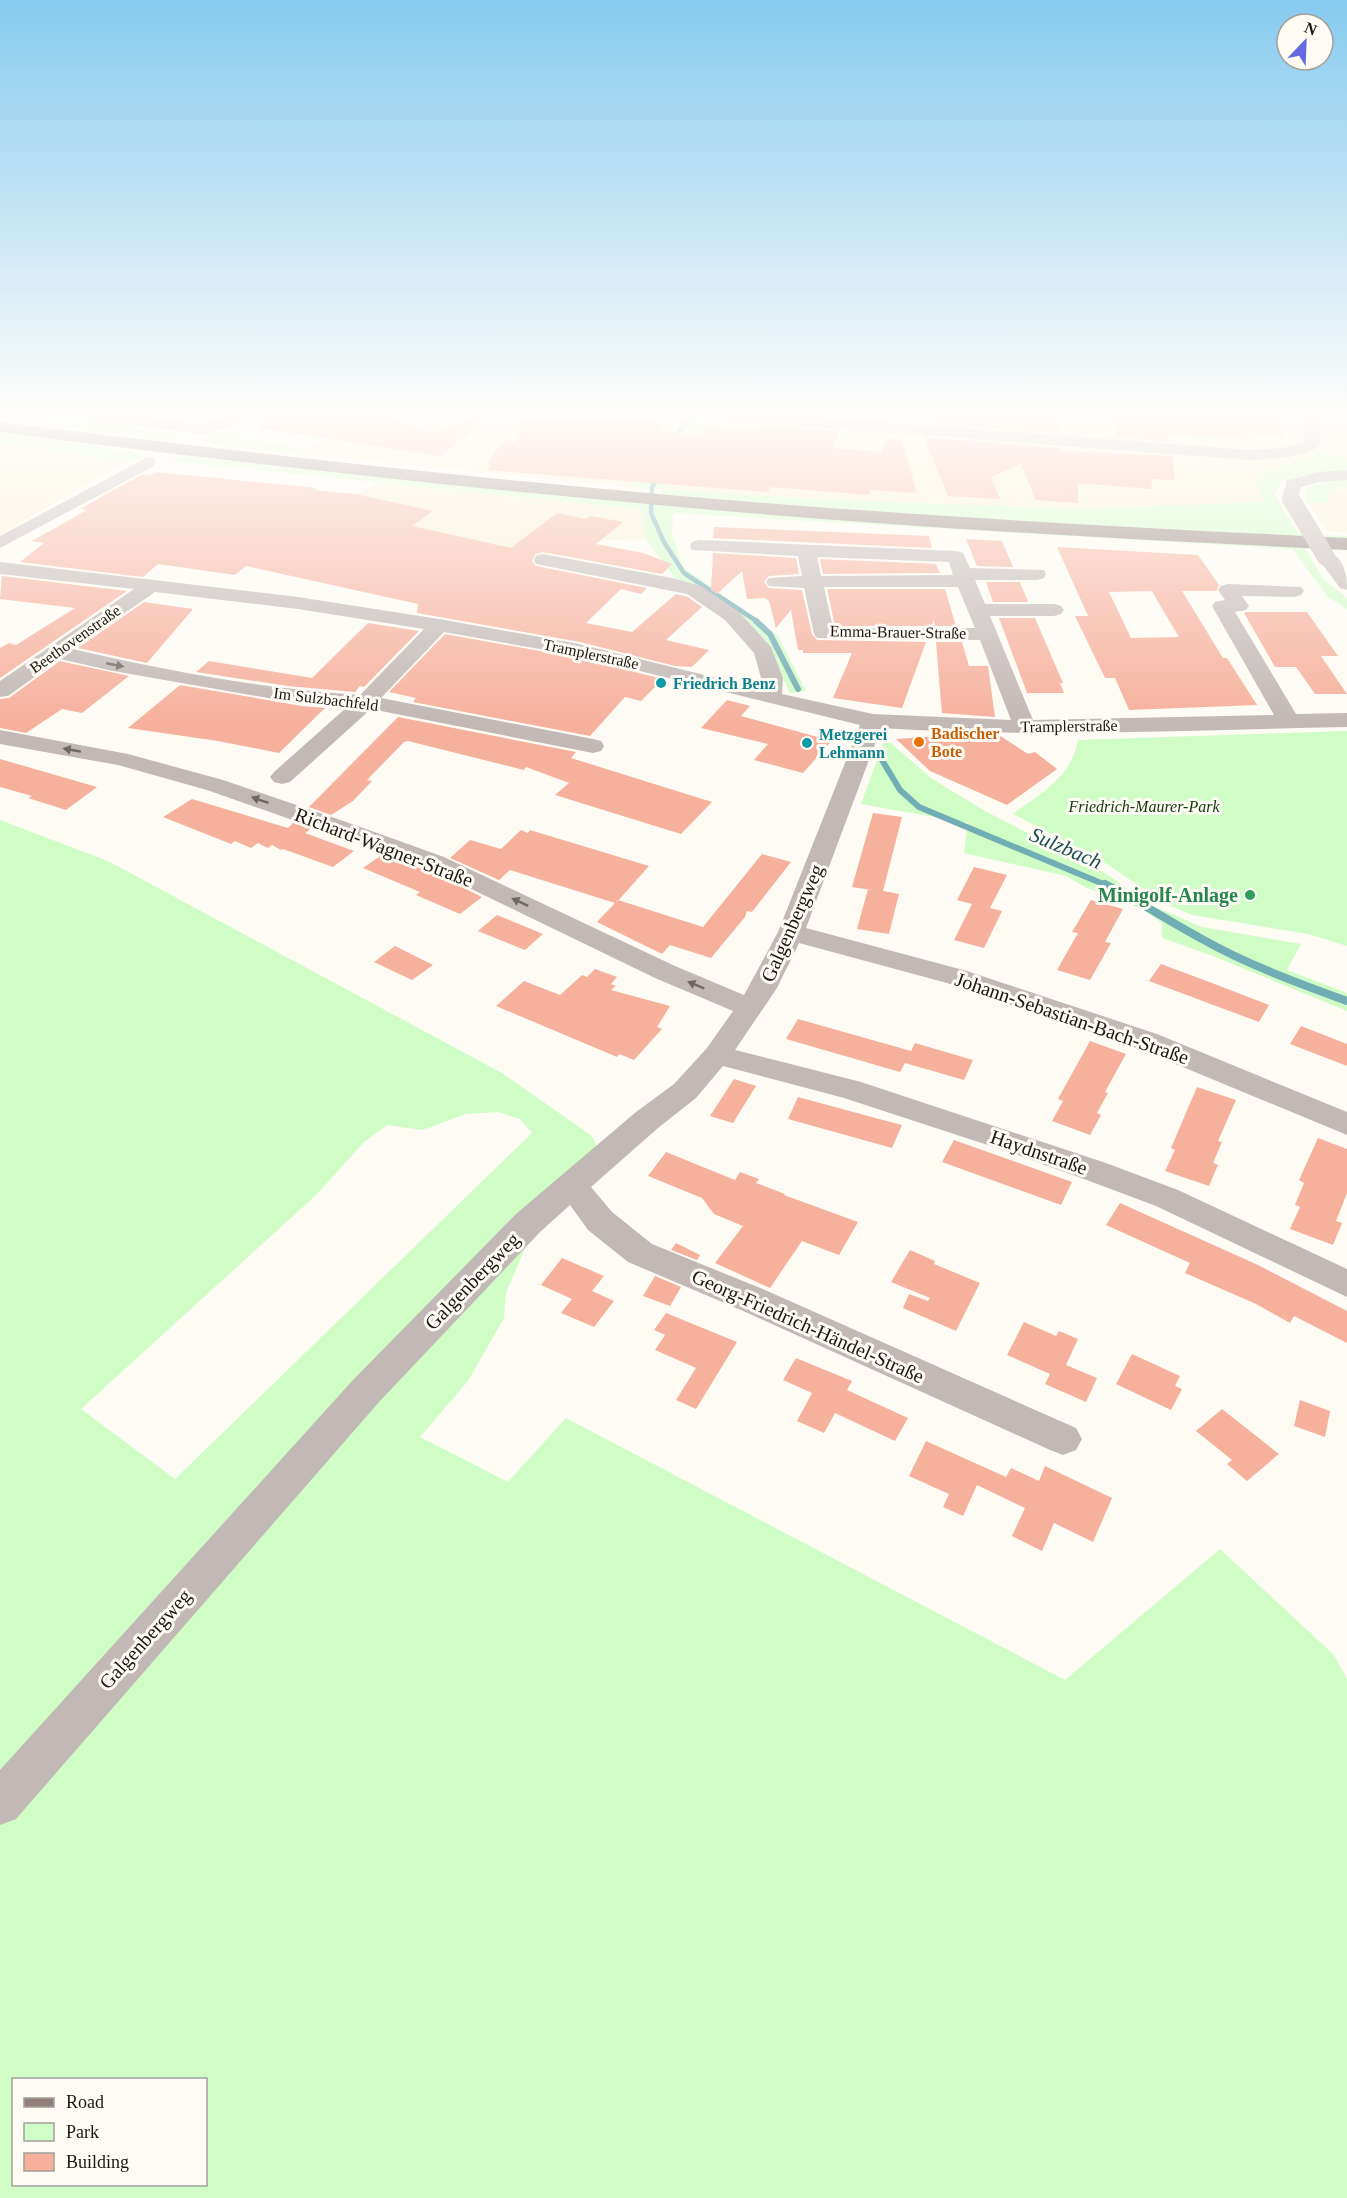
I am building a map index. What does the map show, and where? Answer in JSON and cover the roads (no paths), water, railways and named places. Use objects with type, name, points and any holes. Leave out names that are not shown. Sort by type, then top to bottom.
[{"type":"main road","points":[[908,518],[1347,544]]},
{"type":"street","points":[[0,543],[41,518]]},
{"type":"street","points":[[1302,518],[1326,557],[1347,584]]},
{"type":"street","points":[[699,546],[806,550],[961,571],[1037,574]]},
{"type":"street","name":"Emma-Brauer-Straße","points":[[806,550],[811,582],[824,634],[987,634]]},
{"type":"street","points":[[543,560],[694,590],[732,616],[764,651],[772,678],[771,698]]},
{"type":"street","points":[[776,582],[811,582],[961,571],[1022,560]]},
{"type":"street","name":"Tramplerstraße","points":[[0,568],[298,603],[439,625],[579,650],[771,698],[873,720],[951,726],[1025,727],[1347,720]]},
{"type":"street","name":"Emma-Brauer-Straße","points":[[961,571],[1025,727]]},
{"type":"street","name":"Beethovenstraße","points":[[0,690],[150,587]]},
{"type":"street","points":[[1289,722],[1222,606],[1239,606],[1228,590],[1294,591]]},
{"type":"street","name":"Emma-Brauer-Straße","points":[[978,610],[1054,610]]},
{"type":"street","points":[[282,777],[366,702],[439,625]]},
{"type":"street","name":"Im Sulzbachfeld","points":[[58,652],[113,665],[302,698],[366,702],[593,746]]},
{"type":"street","name":"Galgenbergweg","points":[[0,1803],[366,1391],[528,1223],[573,1187],[647,1120],[685,1091],[717,1055],[763,988],[791,932],[873,720]]},
{"type":"street","name":"Richard-Wagner-Straße","points":[[0,737],[120,759],[215,785],[435,862],[665,972],[750,1008]]},
{"type":"street","name":"Johann-Sebastian-Bach-Straße","points":[[791,932],[957,977],[1147,1041],[1347,1124]]},
{"type":"street","name":"Haydnstraße","points":[[717,1055],[850,1089],[1052,1156],[1167,1198],[1347,1284]]},
{"type":"street","name":"Georg-Friedrich-Händel-Straße","points":[[573,1187],[600,1221],[640,1253],[753,1300],[1063,1439]]},
{"type":"waterway","name":"Sulzbach","points":[[653,518],[664,542],[684,573],[758,622]]},
{"type":"waterway","name":"Sulzbach","points":[[756,621],[770,634],[798,689]]},
{"type":"waterway","name":"Sulzbach","points":[[882,760],[900,790],[919,807],[1108,886]]},
{"type":"waterway","name":"Sulzbach","points":[[1105,884],[1237,957],[1347,1001]]},
{"type":"place","name":"Friedrich Benz","points":[[661,683]]},
{"type":"place","name":"Badischer Bote","points":[[919,742]]},
{"type":"place","name":"Metzgerei Lehmann","points":[[807,743]]},
{"type":"place","name":"Minigolf-Anlage","points":[[1250,895]]},
{"type":"park label","name":"Friedrich-Maurer-Park","points":[[1144,806]]}]
